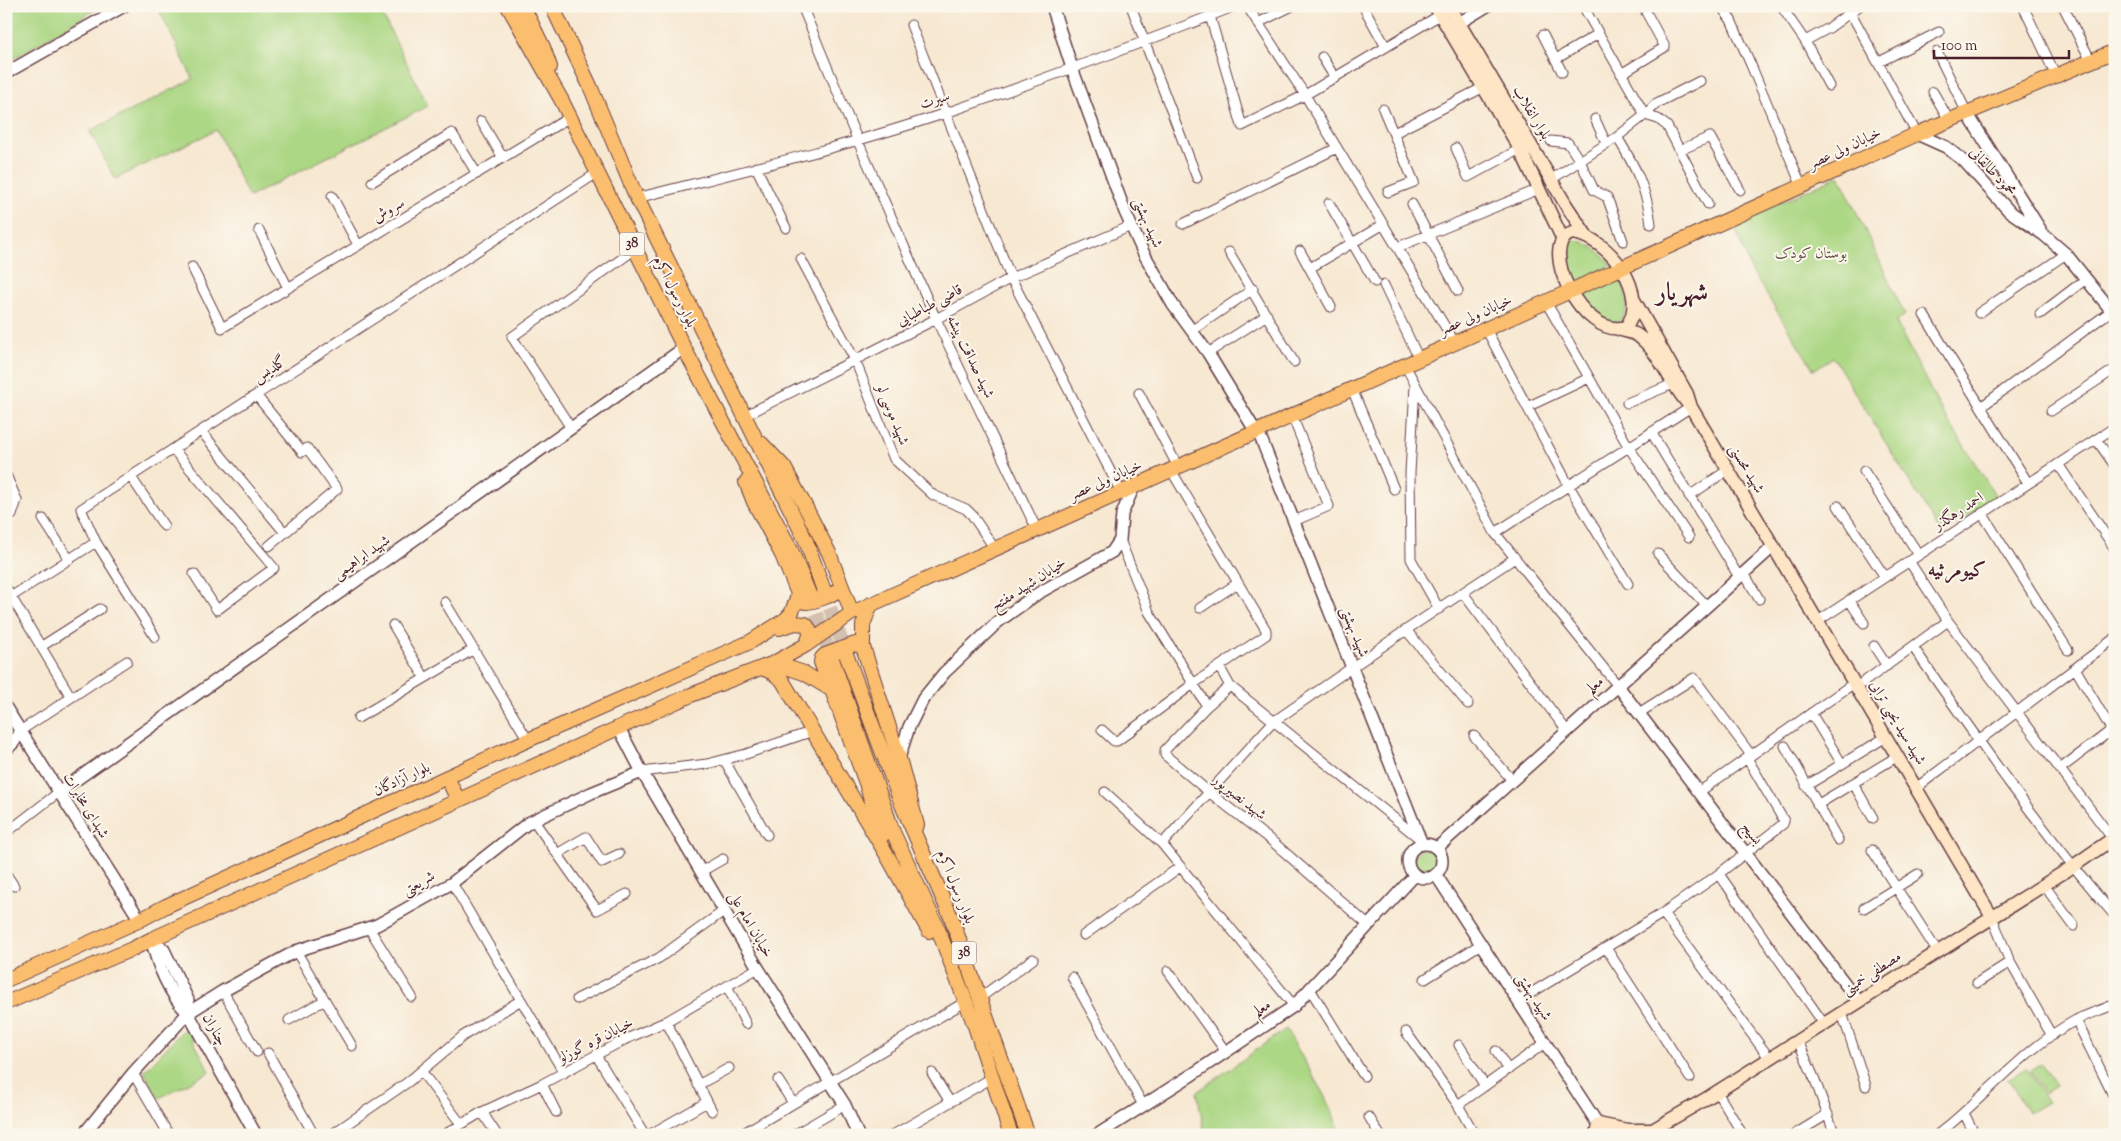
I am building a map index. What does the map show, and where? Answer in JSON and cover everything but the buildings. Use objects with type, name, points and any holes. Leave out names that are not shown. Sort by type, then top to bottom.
[{"type":"main road","name":"بلوار رسول اکرم","points":[[508,6],[562,101],[614,204],[634,250],[791,550],[803,595]]},
{"type":"main road","points":[[522,6],[543,47],[562,101]]},
{"type":"main road","points":[[545,6],[562,42],[590,86]]},
{"type":"main road","name":"بلوار رسول اکرم","points":[[552,6],[590,86],[637,198],[806,541],[823,588]]},
{"type":"main road","name":"بلوار انقلاب","points":[[1442,9],[1459,23],[1552,179],[1566,206],[1586,236]]},
{"type":"main road","name":"بلوار انقلاب","points":[[1442,9],[1520,149],[1563,240]]},
{"type":"main road","name":"خیابان ولی عصر","points":[[806,645],[852,613],[995,548],[1917,134],[2091,61],[2113,55]]},
{"type":"main road","points":[[1618,329],[1626,327],[1634,313],[1634,300],[1630,284],[1621,268],[1607,250],[1586,236],[1574,233],[1569,234],[1563,240],[1560,247],[1560,263],[1570,291],[1576,301],[1596,322],[1606,327],[1635,334],[1648,344],[1672,384],[1691,407]]},
{"type":"main road","points":[[1634,300],[1687,394],[1691,407]]},
{"type":"main road","name":"شهید محسنی","points":[[1691,407],[1774,546]]},
{"type":"main road","points":[[755,437],[784,467],[821,535],[852,613]]},
{"type":"main road","name":"شهید سید یحیی ترابی","points":[[1774,546],[1992,917]]},
{"type":"main road","points":[[803,595],[801,601],[808,602],[838,592],[842,587]]},
{"type":"main road","name":"بلوار آزادگان","points":[[6,980],[528,740],[766,634],[791,614],[803,595]]},
{"type":"main road","points":[[871,604],[863,625],[863,648],[914,809],[921,846]]},
{"type":"main road","points":[[6,1003],[132,949],[691,695],[768,665],[806,645],[811,632],[806,624],[795,623],[766,634]]},
{"type":"main road","points":[[863,648],[855,644],[825,655],[821,662],[866,783],[888,857]]},
{"type":"main road","name":"بلوار رسول اکرم","points":[[846,654],[902,805],[951,917],[1028,1135]]},
{"type":"main road","name":"38","points":[[832,660],[893,832],[938,929],[1011,1135]]},
{"type":"main road","points":[[768,665],[804,673],[832,690]]},
{"type":"main road","points":[[768,665],[773,673],[782,680],[813,731],[888,857],[958,983]]},
{"type":"main road","points":[[447,777],[458,800]]},
{"type":"main road","name":"مصطفی خمینی","points":[[1648,1132],[1770,1059],[2072,867],[2113,838]]},
{"type":"main road","points":[[1600,1131],[1627,1130],[1648,1132]]},
{"type":"street","points":[[6,73],[124,6]]},
{"type":"street","name":"شهید صداقت پیشه","points":[[802,6],[857,139],[936,319],[1037,530]]},
{"type":"street","name":"شهید بهشتی","points":[[1052,6],[1072,68],[1131,226],[1158,280],[1191,331],[1208,353],[1257,431],[1421,842]]},
{"type":"street","points":[[1131,6],[1197,178]]},
{"type":"street","name":"سیرت","points":[[637,198],[756,168],[945,113],[1144,42],[1235,6]]},
{"type":"street","points":[[1247,6],[1305,95],[1455,343]]},
{"type":"street","points":[[1258,23],[1292,6]]},
{"type":"street","points":[[1363,6],[1386,47]]},
{"type":"street","points":[[1459,23],[1487,6]]},
{"type":"street","points":[[1583,6],[1645,115],[1658,119],[1667,126],[1708,204]]},
{"type":"street","points":[[1734,6],[1723,9],[1758,82],[1802,187]]},
{"type":"street","points":[[1782,6],[1805,41],[1829,86]]},
{"type":"street","points":[[2023,6],[2056,76]]},
{"type":"street","points":[[2064,6],[2091,61]]},
{"type":"street","points":[[1805,41],[1828,28],[1852,8],[1917,134]]},
{"type":"street","points":[[1210,16],[1242,126],[1335,78],[1386,47],[1442,9]]},
{"type":"street","points":[[1621,74],[1665,47],[1646,12]]},
{"type":"street","points":[[911,25],[1011,278],[1121,492]]},
{"type":"street","points":[[1879,62],[1939,32]]},
{"type":"street","points":[[1556,59],[1598,34]]},
{"type":"street","points":[[1543,35],[1562,72]]},
{"type":"street","points":[[1936,52],[1967,113]]},
{"type":"street","points":[[1322,57],[1335,78]]},
{"type":"street","points":[[1552,179],[1616,137],[1645,115],[1657,102],[1700,81]]},
{"type":"street","points":[[1394,133],[1484,87]]},
{"type":"street","points":[[1933,92],[1950,120]]},
{"type":"street","points":[[1383,109],[1414,182],[1388,192]]},
{"type":"street","name":"محمود طالقانی","points":[[1967,113],[2044,235]]},
{"type":"street","name":"سروش","points":[[192,267],[222,328],[570,117]]},
{"type":"street","points":[[1595,119],[1606,143]]},
{"type":"street","points":[[482,121],[503,158]]},
{"type":"street","points":[[372,182],[452,133],[476,174]]},
{"type":"street","name":"محمود طالقانی","points":[[1917,134],[1946,147],[1965,162],[2009,211],[2044,235],[2066,254],[2114,311]]},
{"type":"street","points":[[1616,137],[1641,180],[1648,201],[1651,224]]},
{"type":"street","points":[[1680,150],[1710,137],[1740,190]]},
{"type":"street","points":[[1551,141],[1568,143],[1580,161],[1594,190],[1607,197],[1623,241]]},
{"type":"street","points":[[1183,224],[1336,148]]},
{"type":"street","points":[[1456,148],[1468,177],[1520,149]]},
{"type":"street","points":[[756,168],[786,228]]},
{"type":"street","name":"گلدیس","points":[[154,637],[96,542],[82,509],[597,173]]},
{"type":"street","points":[[1398,247],[1540,189]]},
{"type":"street","points":[[332,196],[358,245]]},
{"type":"street","points":[[1329,203],[1352,245],[1380,284],[1419,359]]},
{"type":"street","points":[[1412,204],[1458,291]]},
{"type":"street","points":[[1310,268],[1352,245],[1384,224]]},
{"type":"street","name":"قاضی طباطبایی","points":[[744,416],[936,319],[1011,278],[1131,226]]},
{"type":"street","points":[[259,230],[288,288]]},
{"type":"street","points":[[571,428],[512,337],[634,250]]},
{"type":"street","points":[[1300,251],[1331,307]]},
{"type":"street","points":[[1229,252],[1294,362]]},
{"type":"street","points":[[1979,313],[2066,254]]},
{"type":"street","name":"شهید موسی لو","points":[[801,259],[854,360],[894,459],[933,495],[966,509],[995,548]]},
{"type":"street","points":[[2040,314],[2086,279]]},
{"type":"street","points":[[1191,331],[1253,290]]},
{"type":"street","points":[[1546,302],[1628,446],[1688,537]]},
{"type":"street","points":[[1981,407],[2114,311]]},
{"type":"street","points":[[1208,353],[1267,315]]},
{"type":"street","points":[[1924,315],[2028,483]]},
{"type":"street","points":[[1486,329],[1569,486],[1628,584]]},
{"type":"street","name":"شهید ابراهیمی","points":[[58,792],[684,348]]},
{"type":"street","points":[[1405,365],[1496,533],[1618,686]]},
{"type":"street","points":[[2051,411],[2115,369]]},
{"type":"street","points":[[1527,407],[1589,378]]},
{"type":"street","points":[[1627,403],[1672,384]]},
{"type":"street","points":[[1415,386],[1410,473],[1411,559],[1439,609]]},
{"type":"street","points":[[1352,389],[1394,489]]},
{"type":"street","points":[[1102,730],[1114,741],[1117,741],[1193,684],[1265,637],[1266,630],[1174,468],[1138,393]]},
{"type":"street","points":[[256,395],[302,452],[307,448],[337,489],[269,546]]},
{"type":"street","points":[[1496,533],[1691,407]]},
{"type":"street","points":[[1292,416],[1329,506],[1294,521]]},
{"type":"street","name":"احمد رهگذر","points":[[1818,620],[2115,427]]},
{"type":"street","points":[[201,431],[284,533]]},
{"type":"street","points":[[1652,432],[1689,496],[1759,599]]},
{"type":"street","points":[[2096,439],[2115,466]]},
{"type":"street","points":[[174,449],[274,568],[217,610],[194,574]]},
{"type":"street","points":[[2058,464],[2115,549]]},
{"type":"street","points":[[1689,496],[1728,470]]},
{"type":"street","points":[[1864,471],[1918,555]]},
{"type":"street","points":[[6,475],[17,500],[12,515],[6,519]]},
{"type":"street","points":[[131,477],[164,526]]},
{"type":"street","points":[[1134,486],[1122,514],[1120,540],[1149,612],[1208,706]]},
{"type":"street","points":[[1838,506],[1885,577]]},
{"type":"street","points":[[1982,513],[2068,650]]},
{"type":"street","points":[[43,519],[69,559]]},
{"type":"street","name":"خیابان شهید مفتح","points":[[899,758],[909,727],[923,699],[944,673],[999,621],[1037,594],[1112,552],[1120,540]]},
{"type":"street","points":[[9,598],[96,542]]},
{"type":"street","name":"معلم","points":[[1437,848],[1774,546]]},
{"type":"street","points":[[1658,554],[1707,606]]},
{"type":"street","points":[[1162,844],[1274,722],[1406,630],[1515,558]]},
{"type":"street","points":[[1909,561],[1948,621],[2016,713],[2113,838]]},
{"type":"street","points":[[1200,608],[1238,583]]},
{"type":"street","points":[[6,588],[9,598],[42,646],[71,697]]},
{"type":"street","points":[[1463,593],[1567,731]]},
{"type":"street","points":[[1849,600],[1864,623]]},
{"type":"street","points":[[446,602],[528,740]]},
{"type":"street","points":[[42,646],[100,609]]},
{"type":"street","points":[[1699,792],[1811,713],[1887,666],[1948,621]]},
{"type":"street","points":[[393,624],[425,678]]},
{"type":"street","points":[[1406,630],[1468,704]]},
{"type":"street","points":[[1916,788],[2115,638]]},
{"type":"street","points":[[1874,646],[1887,666]]},
{"type":"street","points":[[1913,646],[1979,741],[2072,867],[2115,916]]},
{"type":"street","points":[[358,718],[474,649]]},
{"type":"street","points":[[6,750],[14,742],[20,731],[127,661]]},
{"type":"street","points":[[1220,668],[1230,686],[1421,842],[1437,848],[1443,862],[1440,871],[1436,875],[1425,878],[1415,875],[1411,871],[1408,860],[1412,849],[1421,842]]},
{"type":"street","points":[[2060,769],[2109,732],[2110,729],[2075,668]]},
{"type":"street","points":[[1518,1002],[1663,913],[1719,874],[1783,822],[1749,756],[1694,678],[1639,713]]},
{"type":"street","name":"شهید نصیرپور","points":[[1230,686],[1208,706],[1165,754],[1210,793],[1273,842],[1368,925]]},
{"type":"street","name":"بسیج","points":[[1618,686],[1859,1002]]},
{"type":"street","name":"شهدای مخابرات","points":[[6,708],[140,920]]},
{"type":"street","points":[[1811,713],[1842,764]]},
{"type":"street","name":"خیابان امام علی","points":[[619,728],[642,772],[702,870],[758,968],[845,1105],[858,1135]]},
{"type":"street","name":"شریعتی","points":[[83,1135],[133,1073],[188,1014],[223,991],[296,951],[377,925],[452,883],[534,821],[591,792],[642,772],[724,760],[813,731]]},
{"type":"street","points":[[1474,736],[1512,780]]},
{"type":"street","points":[[1806,786],[1886,737]]},
{"type":"street","points":[[1785,746],[1838,840]]},
{"type":"street","points":[[1817,805],[1898,756]]},
{"type":"street","points":[[724,760],[767,835]]},
{"type":"street","points":[[1853,783],[1874,818]]},
{"type":"street","points":[[6,832],[58,792]]},
{"type":"street","points":[[1105,792],[1162,844],[1294,1006]]},
{"type":"street","points":[[534,821],[597,910],[627,894]]},
{"type":"street","points":[[557,854],[586,838],[602,862],[619,854]]},
{"type":"street","points":[[1872,850],[1938,951]]},
{"type":"street","points":[[702,870],[723,859]]},
{"type":"street","points":[[1084,935],[1180,867]]},
{"type":"street","points":[[6,874],[14,886]]},
{"type":"street","points":[[1719,874],[1824,1024]]},
{"type":"street","points":[[1864,908],[1918,874]]},
{"type":"street","name":"معلم","points":[[1098,1135],[1294,1006],[1415,875]]},
{"type":"street","name":"شهید بهشتی","points":[[1436,875],[1600,1131]]},
{"type":"street","points":[[452,883],[564,1073]]},
{"type":"street","points":[[2044,885],[2074,926]]},
{"type":"street","points":[[577,999],[658,958],[725,910]]},
{"type":"street","points":[[1663,913],[1770,1059]]},
{"type":"street","points":[[1992,917],[2010,962],[2052,1036]]},
{"type":"street","points":[[370,928],[412,997]]},
{"type":"street","name":"چناران","points":[[152,939],[154,956],[180,1006],[188,1014],[256,1135]]},
{"type":"street","points":[[1426,979],[1481,944]]},
{"type":"street","points":[[1606,948],[1690,1078]]},
{"type":"street","points":[[296,951],[352,1046]]},
{"type":"street","points":[[980,997],[1033,959]]},
{"type":"street","points":[[1977,983],[2010,962]]},
{"type":"street","name":"خیابان قره گوزلو","points":[[446,1134],[482,1112],[542,1084],[666,1021],[758,968]]},
{"type":"street","points":[[1168,971],[1226,1052]]},
{"type":"street","points":[[1072,976],[1143,1105]]},
{"type":"street","points":[[727,986],[746,1024]]},
{"type":"street","points":[[1310,989],[1364,1076]]},
{"type":"street","points":[[223,991],[257,1052]]},
{"type":"street","points":[[289,1020],[325,1000]]},
{"type":"street","points":[[331,1135],[422,1071],[463,1036],[521,1000]]},
{"type":"street","points":[[740,1135],[965,1002]]},
{"type":"street","points":[[1937,1135],[1964,1113],[1997,1081],[2052,1036],[2076,1020],[2115,1004]]},
{"type":"street","points":[[1842,1013],[1866,1086]]},
{"type":"street","points":[[2076,1020],[2115,1099]]},
{"type":"street","points":[[666,1021],[712,1111]]},
{"type":"street","points":[[1406,1032],[1458,1105],[1475,1135]]},
{"type":"street","points":[[1798,1041],[1835,1135]]},
{"type":"street","points":[[1458,1105],[1545,1043]]},
{"type":"street","points":[[1459,1045],[1485,1086]]},
{"type":"street","points":[[1496,1051],[1508,1070]]},
{"type":"street","points":[[268,1053],[314,1135]]},
{"type":"street","points":[[596,1055],[645,1135]]},
{"type":"street","points":[[698,1085],[729,1068]]},
{"type":"street","points":[[422,1071],[461,1124]]},
{"type":"street","points":[[133,1073],[169,1135]]},
{"type":"street","points":[[932,1073],[950,1102]]},
{"type":"street","points":[[893,1135],[992,1078]]},
{"type":"street","points":[[778,1080],[793,1102]]},
{"type":"street","points":[[542,1084],[556,1112]]},
{"type":"street","points":[[1717,1092],[1744,1135]]},
{"type":"street","points":[[649,1135],[707,1102]]},
{"type":"street","points":[[794,1135],[845,1105]]},
{"type":"street","points":[[482,1112],[497,1135]]},
{"type":"street","points":[[1964,1113],[1975,1135]]},
{"type":"street","points":[[1795,1134],[1828,1114]]},
{"type":"street","points":[[1369,1117],[1380,1135]]},
{"type":"green space","points":[[6,6],[101,6],[6,63]]},
{"type":"green space","points":[[157,6],[378,6],[428,106],[249,197],[216,130],[115,179],[90,131],[193,79]]},
{"type":"green space","name":"بوستان کودک","points":[[1839,175],[1905,315],[1896,322],[1939,406],[1997,498],[1941,533],[1833,357],[1814,370],[1751,270],[1734,225]]},
{"type":"green space","points":[[1574,240],[1591,246],[1600,252],[1612,265],[1573,283],[1565,254],[1569,244]]},
{"type":"green space","points":[[1618,275],[1626,294],[1627,307],[1622,318],[1616,323],[1595,312],[1580,294]]},
{"type":"green space","points":[[1426,849],[1435,852],[1438,861],[1435,870],[1426,873],[1417,870],[1414,861],[1417,852]]},
{"type":"green space","points":[[186,1027],[210,1072],[159,1098],[144,1072]]},
{"type":"green space","points":[[1286,1029],[1324,1095],[1342,1135],[1205,1135],[1197,1092]]},
{"type":"green space","points":[[2041,1064],[2056,1086],[2045,1093],[2030,1071]]},
{"type":"green space","points":[[2026,1068],[2048,1102],[2029,1113],[2008,1079]]},
{"type":"tunnel","points":[[823,588],[846,654]]},
{"type":"tunnel","points":[[809,594],[832,659]]},
{"type":"district","name":"شهریار","points":[[1682,294]]},
{"type":"district","name":"کیومرثیه","points":[[1957,571]]}]
